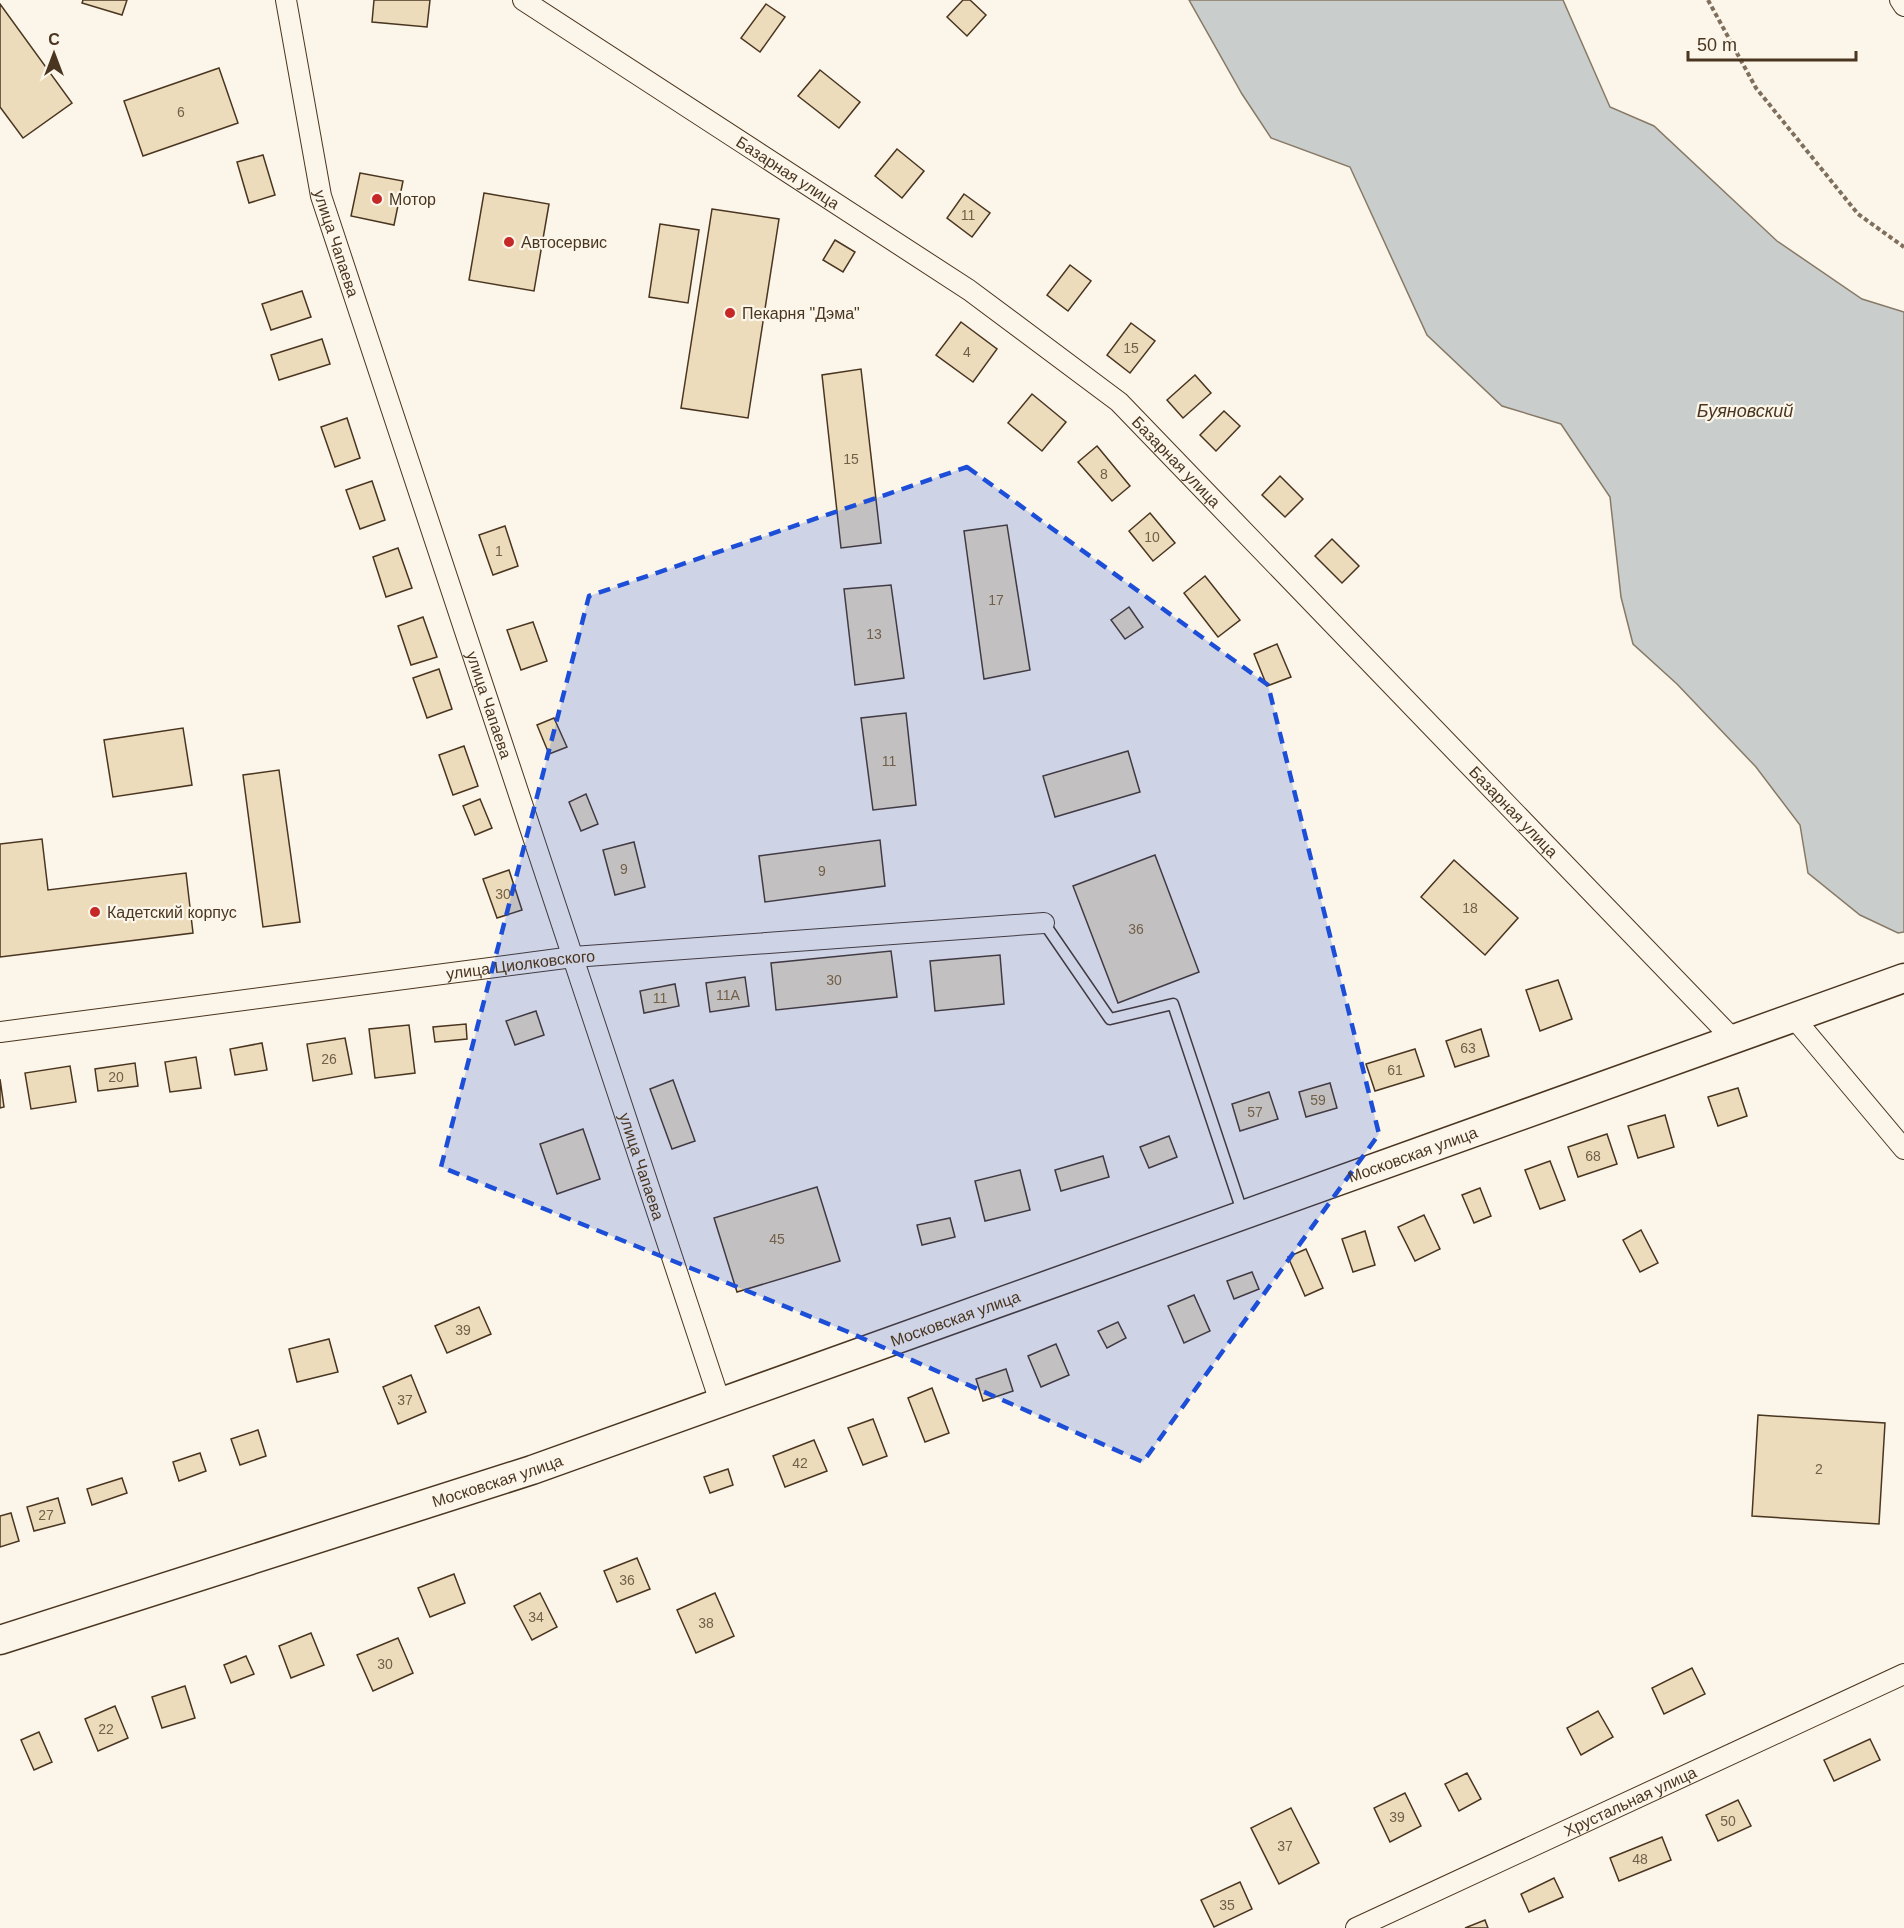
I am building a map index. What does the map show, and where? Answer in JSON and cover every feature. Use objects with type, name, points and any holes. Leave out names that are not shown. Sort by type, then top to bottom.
[{"type":"street","name":"улица Чапаева","points":[[286,0],[321,196],[720,1402]]},
{"type":"street","name":"Базарная улица","points":[[523,0],[969,290],[1119,402],[1733,1039]]},
{"type":"street","points":[[1900,0],[1904,6]]},
{"type":"street","name":"улица Циолковского","points":[[0,1032],[573,957],[1044,923]]},
{"type":"street","name":"Московская улица","points":[[0,1640],[532,1470],[1904,978]]},
{"type":"street","points":[[1794,1018],[1904,1149]]},
{"type":"street","name":"Хрустальная улица","points":[[1356,1928],[1904,1674]]},
{"type":"lane","points":[[1044,923],[1110,1019],[1173,1004],[1244,1215]]},
{"type":"path","points":[[1708,0],[1756,88],[1858,214],[1904,247]]},
{"type":"highlighted area","points":[[967,467],[1268,685],[1379,1134],[1143,1462],[846,1331],[441,1167],[589,596]]},
{"type":"water","name":"Буяновский","points":[[1189,0],[1563,0],[1610,107],[1654,126],[1777,241],[1862,299],[1904,312],[1904,932],[1898,933],[1860,915],[1808,873],[1800,825],[1756,767],[1677,684],[1633,644],[1621,597],[1610,497],[1561,424],[1502,406],[1427,335],[1350,167],[1271,138],[1242,94]]},
{"type":"building","points":[[83,0],[127,0],[122,15],[82,3]]},
{"type":"building","points":[[374,0],[430,0],[427,27],[372,22]]},
{"type":"building","points":[[963,0],[970,0],[986,15],[967,36],[947,17]]},
{"type":"building","points":[[0,4],[72,103],[23,138],[0,107]]},
{"type":"building","points":[[766,4],[785,17],[760,52],[741,38]]},
{"type":"building","points":[[219,68],[238,123],[143,156],[124,101]]},
{"type":"building","points":[[820,70],[860,102],[839,128],[798,96]]},
{"type":"building","points":[[897,149],[924,171],[902,198],[875,176]]},
{"type":"building","points":[[263,155],[275,195],[249,203],[237,162]]},
{"type":"building","name":"Мотор","points":[[360,173],[403,181],[394,225],[351,216]]},
{"type":"building","name":"Автосервис","points":[[484,193],[549,204],[534,291],[469,280]]},
{"type":"building","points":[[964,194],[990,213],[972,237],[947,218]]},
{"type":"building","name":"Пекарня \"Дэма\"","points":[[712,209],[779,219],[748,418],[681,408]]},
{"type":"building","points":[[660,224],[699,230],[688,303],[649,297]]},
{"type":"building","points":[[835,240],[855,252],[843,272],[823,260]]},
{"type":"building","points":[[1070,265],[1091,281],[1068,311],[1047,295]]},
{"type":"building","points":[[302,291],[311,317],[271,330],[262,304]]},
{"type":"building","points":[[961,322],[997,349],[973,382],[936,355]]},
{"type":"building","points":[[1131,323],[1155,341],[1130,373],[1107,355]]},
{"type":"building","points":[[322,339],[330,364],[279,380],[271,355]]},
{"type":"building","points":[[861,369],[881,543],[841,548],[822,375]]},
{"type":"building","points":[[1195,375],[1211,393],[1183,418],[1167,400]]},
{"type":"building","points":[[1032,394],[1066,422],[1042,451],[1008,423]]},
{"type":"building","points":[[1224,411],[1240,426],[1216,451],[1200,435]]},
{"type":"building","points":[[347,418],[360,458],[335,467],[321,427]]},
{"type":"building","points":[[1097,446],[1130,486],[1112,501],[1078,462]]},
{"type":"building","points":[[1280,476],[1303,499],[1285,517],[1262,495]]},
{"type":"building","points":[[372,481],[385,520],[360,529],[346,490]]},
{"type":"building","points":[[1150,513],[1175,543],[1153,561],[1129,531]]},
{"type":"building","points":[[1007,525],[1030,670],[984,679],[964,531]]},
{"type":"building","points":[[505,526],[518,566],[493,575],[479,535]]},
{"type":"building","points":[[1332,539],[1359,566],[1342,583],[1315,556]]},
{"type":"building","points":[[398,548],[412,588],[386,597],[373,557]]},
{"type":"building","points":[[1205,576],[1240,620],[1218,637],[1184,593]]},
{"type":"building","points":[[891,585],[904,678],[855,685],[844,589]]},
{"type":"building","points":[[1129,607],[1143,627],[1125,639],[1111,620]]},
{"type":"building","points":[[423,617],[437,657],[411,665],[398,626]]},
{"type":"building","points":[[533,622],[547,661],[521,670],[507,630]]},
{"type":"building","points":[[1277,644],[1291,677],[1267,686],[1254,654]]},
{"type":"building","points":[[439,669],[452,709],[427,718],[413,678]]},
{"type":"building","points":[[906,713],[916,805],[873,810],[861,718]]},
{"type":"building","points":[[554,718],[567,747],[549,754],[537,725]]},
{"type":"building","points":[[183,728],[192,785],[113,797],[104,740]]},
{"type":"building","points":[[464,746],[478,786],[453,795],[439,755]]},
{"type":"building","points":[[1128,751],[1140,792],[1055,817],[1043,776]]},
{"type":"building","points":[[279,770],[300,922],[263,927],[243,775]]},
{"type":"building","points":[[586,794],[598,824],[581,831],[569,802]]},
{"type":"building","points":[[480,799],[492,828],[475,835],[463,806]]},
{"type":"building","name":"Кадетский корпус","points":[[42,839],[48,890],[186,873],[193,933],[0,957],[0,844]]},
{"type":"building","points":[[880,840],[885,886],[765,902],[759,856]]},
{"type":"building","points":[[634,842],[645,887],[615,895],[603,850]]},
{"type":"building","points":[[1155,855],[1199,972],[1118,1003],[1073,886]]},
{"type":"building","points":[[1454,860],[1518,918],[1485,955],[1421,897]]},
{"type":"building","points":[[509,870],[522,910],[497,918],[483,879]]},
{"type":"building","points":[[891,951],[897,997],[776,1010],[771,963]]},
{"type":"building","points":[[1000,955],[1004,1004],[935,1011],[930,961]]},
{"type":"building","points":[[745,977],[749,1006],[710,1012],[706,983]]},
{"type":"building","points":[[1558,980],[1572,1019],[1540,1031],[1526,990]]},
{"type":"building","points":[[675,984],[679,1006],[644,1013],[640,991]]},
{"type":"building","points":[[536,1011],[544,1035],[515,1045],[506,1021]]},
{"type":"building","points":[[466,1024],[467,1039],[435,1042],[433,1027]]},
{"type":"building","points":[[409,1025],[415,1073],[375,1078],[369,1029]]},
{"type":"building","points":[[1481,1029],[1489,1056],[1455,1067],[1446,1041]]},
{"type":"building","points":[[345,1038],[352,1074],[313,1081],[307,1044]]},
{"type":"building","points":[[262,1043],[267,1070],[235,1075],[230,1049]]},
{"type":"building","points":[[1415,1049],[1424,1076],[1375,1091],[1366,1064]]},
{"type":"building","points":[[196,1057],[201,1088],[170,1092],[165,1062]]},
{"type":"building","points":[[135,1063],[138,1086],[98,1091],[95,1069]]},
{"type":"building","points":[[70,1066],[76,1102],[31,1109],[25,1073]]},
{"type":"building","points":[[0,1079],[4,1107],[0,1108]]},
{"type":"building","points":[[673,1080],[695,1141],[672,1149],[650,1089]]},
{"type":"building","points":[[1330,1083],[1337,1108],[1306,1117],[1299,1092]]},
{"type":"building","points":[[1738,1088],[1747,1116],[1718,1126],[1708,1097]]},
{"type":"building","points":[[1269,1092],[1278,1119],[1240,1131],[1232,1104]]},
{"type":"building","points":[[1665,1115],[1674,1147],[1638,1158],[1628,1126]]},
{"type":"building","points":[[583,1129],[600,1179],[557,1194],[540,1144]]},
{"type":"building","points":[[1607,1134],[1617,1164],[1578,1177],[1568,1147]]},
{"type":"building","points":[[1169,1136],[1177,1157],[1149,1168],[1140,1147]]},
{"type":"building","points":[[1103,1156],[1109,1177],[1061,1191],[1055,1170]]},
{"type":"building","points":[[1550,1161],[1565,1200],[1540,1209],[1525,1170]]},
{"type":"building","points":[[1020,1170],[1030,1210],[985,1221],[975,1181]]},
{"type":"building","points":[[817,1187],[840,1261],[737,1292],[714,1218]]},
{"type":"building","points":[[1480,1188],[1491,1216],[1474,1223],[1462,1195]]},
{"type":"building","points":[[1424,1215],[1440,1249],[1415,1261],[1398,1227]]},
{"type":"building","points":[[950,1218],[955,1237],[922,1245],[917,1225]]},
{"type":"building","points":[[1641,1230],[1658,1263],[1640,1272],[1623,1240]]},
{"type":"building","points":[[1365,1231],[1375,1265],[1353,1272],[1342,1239]]},
{"type":"building","points":[[1306,1249],[1323,1288],[1305,1296],[1288,1257]]},
{"type":"building","points":[[1252,1272],[1259,1289],[1234,1299],[1227,1281]]},
{"type":"building","points":[[1194,1295],[1210,1331],[1184,1343],[1168,1306]]},
{"type":"building","points":[[479,1307],[491,1334],[447,1353],[435,1326]]},
{"type":"building","points":[[1118,1322],[1126,1338],[1107,1348],[1098,1331]]},
{"type":"building","points":[[329,1339],[338,1372],[297,1382],[289,1349]]},
{"type":"building","points":[[1056,1344],[1069,1375],[1041,1387],[1028,1356]]},
{"type":"building","points":[[1006,1369],[1013,1391],[983,1401],[976,1379]]},
{"type":"building","points":[[411,1375],[426,1412],[398,1424],[383,1387]]},
{"type":"building","points":[[932,1388],[949,1433],[925,1442],[908,1398]]},
{"type":"building","points":[[1758,1415],[1885,1423],[1879,1524],[1752,1516]]},
{"type":"building","points":[[873,1419],[887,1456],[863,1465],[848,1428]]},
{"type":"building","points":[[258,1430],[266,1456],[240,1465],[231,1439]]},
{"type":"building","points":[[814,1440],[827,1471],[785,1487],[773,1456]]},
{"type":"building","points":[[200,1453],[206,1471],[179,1481],[173,1462]]},
{"type":"building","points":[[728,1469],[733,1485],[710,1493],[704,1477]]},
{"type":"building","points":[[122,1478],[127,1493],[92,1505],[87,1489]]},
{"type":"building","points":[[58,1498],[65,1523],[34,1531],[27,1507]]},
{"type":"building","points":[[11,1513],[19,1541],[0,1547],[0,1516]]},
{"type":"building","points":[[637,1558],[650,1589],[617,1602],[604,1571]]},
{"type":"building","points":[[454,1574],[465,1603],[430,1617],[418,1588]]},
{"type":"building","points":[[540,1593],[557,1627],[532,1640],[514,1606]]},
{"type":"building","points":[[715,1593],[734,1636],[696,1653],[677,1610]]},
{"type":"building","points":[[311,1633],[324,1665],[291,1678],[279,1646]]},
{"type":"building","points":[[398,1638],[413,1673],[373,1691],[357,1655]]},
{"type":"building","points":[[246,1656],[254,1674],[231,1683],[224,1665]]},
{"type":"building","points":[[1692,1668],[1705,1694],[1664,1714],[1652,1688]]},
{"type":"building","points":[[185,1686],[195,1718],[162,1728],[152,1697]]},
{"type":"building","points":[[115,1706],[128,1738],[98,1751],[85,1719]]},
{"type":"building","points":[[1598,1711],[1613,1737],[1581,1755],[1567,1728]]},
{"type":"building","points":[[39,1732],[52,1762],[34,1770],[21,1740]]},
{"type":"building","points":[[1870,1739],[1880,1760],[1834,1781],[1824,1760]]},
{"type":"building","points":[[1467,1773],[1481,1799],[1459,1811],[1445,1784]]},
{"type":"building","points":[[1405,1793],[1421,1826],[1390,1842],[1374,1808]]},
{"type":"building","points":[[1738,1800],[1751,1826],[1718,1841],[1706,1815]]},
{"type":"building","points":[[1291,1808],[1319,1863],[1279,1884],[1251,1828]]},
{"type":"building","points":[[1662,1837],[1671,1860],[1619,1881],[1610,1858]]},
{"type":"building","points":[[1554,1878],[1563,1897],[1529,1912],[1521,1894]]},
{"type":"building","points":[[1240,1882],[1252,1909],[1214,1927],[1201,1900]]},
{"type":"building","points":[[1485,1920],[1488,1928],[1465,1928]]},
{"type":"place","name":"Мотор","points":[[377,199]]},
{"type":"place","name":"Автосервис","points":[[509,242]]},
{"type":"place","name":"Пекарня \"Дэма\"","points":[[730,313]]},
{"type":"place","name":"Кадетский корпус","points":[[95,912]]}]
